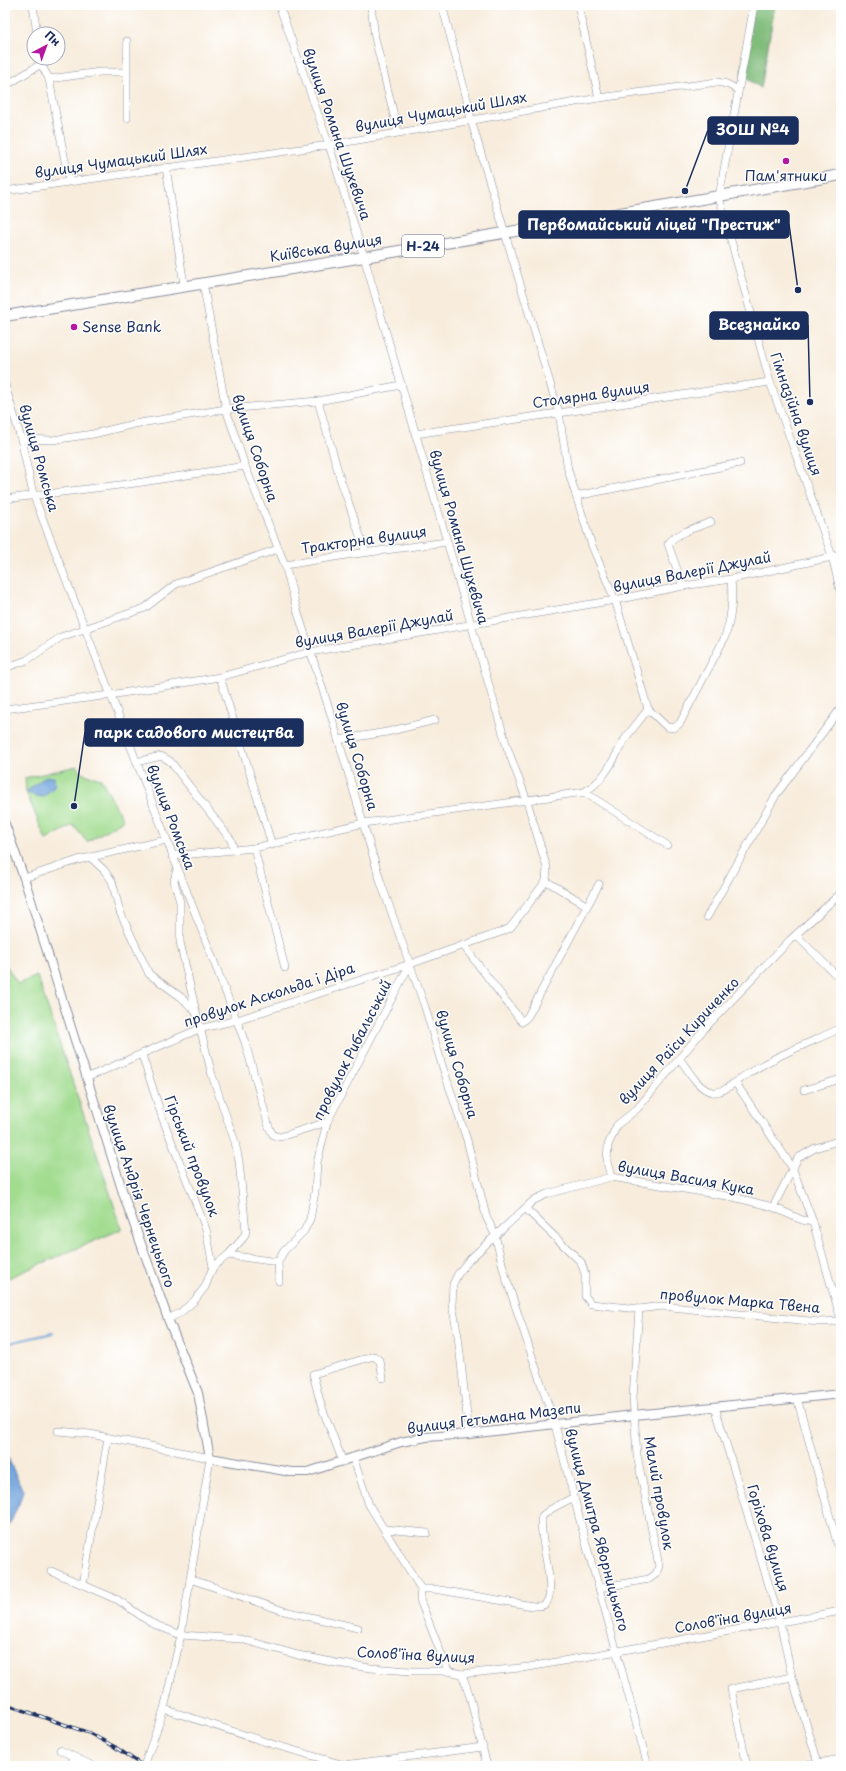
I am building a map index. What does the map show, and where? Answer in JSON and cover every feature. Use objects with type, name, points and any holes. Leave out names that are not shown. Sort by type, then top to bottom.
[{"type":"main road","name":"Київська вулиця","points":[[5,316],[719,197],[841,174]]},
{"type":"street","points":[[33,5],[36,26]]},
{"type":"street","name":"вулиця Романа Шухевича","points":[[279,5],[329,145],[364,257],[471,624],[508,747],[527,801],[547,868],[546,881]]},
{"type":"street","points":[[371,5],[375,38],[398,132]]},
{"type":"street","points":[[442,5],[468,103],[471,120],[559,412],[568,470],[576,496],[592,546],[615,600],[648,709],[667,727],[674,728],[680,723],[724,639],[730,624],[733,600],[731,579]]},
{"type":"street","points":[[578,5],[599,98]]},
{"type":"street","name":"Гімназійна вулиця","points":[[754,5],[719,197],[770,382],[832,556],[841,594]]},
{"type":"street","points":[[127,41],[127,118]]},
{"type":"street","points":[[5,86],[33,66]]},
{"type":"street","points":[[42,66],[49,79],[69,181]]},
{"type":"street","points":[[49,79],[100,72],[126,72]]},
{"type":"street","name":"вулиця Чумацький Шлях","points":[[5,191],[329,145],[599,98],[717,82],[727,84],[738,90]]},
{"type":"street","points":[[166,167],[184,285]]},
{"type":"street","name":"вулиця Соборна","points":[[203,282],[226,409],[245,466],[285,565],[310,652],[364,823],[381,883],[410,964],[467,1140],[486,1216],[495,1235]]},
{"type":"street","name":"Столярна вулиця","points":[[415,434],[770,382]]},
{"type":"street","name":"вулиця Ромська","points":[[5,385],[21,439],[33,494],[177,867],[179,876],[237,1020],[245,1042],[268,1127],[273,1135],[280,1137],[328,1122]]},
{"type":"street","points":[[21,439],[52,440],[93,434],[134,424],[226,409],[318,401],[401,385]]},
{"type":"street","points":[[318,401],[340,478],[366,553]]},
{"type":"street","points":[[576,496],[740,463]]},
{"type":"street","points":[[5,499],[33,494],[136,483],[245,466]]},
{"type":"street","points":[[682,586],[668,544],[681,534],[712,522]]},
{"type":"street","name":"Тракторна вулиця","points":[[285,565],[447,542]]},
{"type":"street","points":[[5,668],[27,660],[61,637],[145,608],[176,584],[278,549]]},
{"type":"street","name":"вулиця Валерії Джулай","points":[[5,708],[110,695],[220,677],[310,652],[615,600],[682,586],[731,579],[841,555]]},
{"type":"street","points":[[220,677],[272,845]]},
{"type":"street","points":[[707,916],[776,795],[841,708]]},
{"type":"street","points":[[172,856],[254,848],[364,823],[584,792],[593,788],[605,776],[626,738],[648,709]]},
{"type":"street","points":[[338,740],[387,732],[435,720]]},
{"type":"street","points":[[136,762],[161,756],[170,761],[231,840],[234,850]]},
{"type":"street","points":[[584,792],[667,845]]},
{"type":"street","name":"вулиця Андрія Чернецького","points":[[5,824],[24,878],[125,1199],[168,1319],[198,1393],[210,1458],[181,1635],[164,1709],[144,1766]]},
{"type":"street","points":[[24,878],[90,857],[166,840]]},
{"type":"street","points":[[254,848],[286,968]]},
{"type":"street","points":[[90,857],[104,870],[112,881],[120,912],[149,974],[181,997],[196,1012]]},
{"type":"street","points":[[168,1319],[180,1313],[194,1301],[205,1287],[213,1267],[228,1255],[244,1237],[246,1231],[239,1161],[235,1142],[220,1100],[199,1029],[180,942],[180,902],[174,881],[177,867]]},
{"type":"street","points":[[586,905],[546,881],[510,928],[463,946],[522,1022],[528,1016],[586,905],[599,884]]},
{"type":"street","name":"вулиця Раїси Кириченко","points":[[611,1177],[607,1162],[608,1145],[617,1125],[637,1108],[704,1029],[796,935],[841,893]]},
{"type":"street","points":[[796,935],[835,974]]},
{"type":"street","name":"провулок Аскольда і Діра","points":[[86,1078],[199,1029],[237,1020],[463,946]]},
{"type":"street","name":"провулок Рибальський","points":[[278,1262],[284,1251],[304,1231],[310,1219],[315,1192],[317,1163],[328,1122],[410,964]]},
{"type":"street","points":[[680,1059],[698,1083],[710,1092],[722,1091],[759,1066],[841,1028]]},
{"type":"street","name":"Гірський провулок","points":[[142,1055],[162,1117],[206,1229],[213,1267]]},
{"type":"street","points":[[804,1090],[841,1079]]},
{"type":"street","points":[[735,1082],[792,1167],[813,1222],[841,1321]]},
{"type":"street","points":[[772,1207],[798,1158],[803,1154],[841,1140]]},
{"type":"street","name":"вулиця Василя Кука","points":[[469,1434],[458,1336],[452,1304],[453,1284],[468,1260],[526,1209],[534,1200],[547,1194],[611,1177],[732,1197],[772,1207],[802,1220],[813,1222]]},
{"type":"street","name":"провулок Марка Твена","points":[[526,1209],[582,1262],[585,1274],[585,1296],[588,1302],[639,1309],[662,1306],[819,1322],[841,1321]]},
{"type":"street","name":"вулиця Дмитра Яворницького","points":[[495,1235],[504,1275],[555,1425],[648,1766]]},
{"type":"street","points":[[228,1255],[278,1262],[279,1281]]},
{"type":"street","name":"Малий провулок","points":[[599,1588],[649,1579],[656,1574],[659,1566],[637,1455],[634,1390],[639,1309]]},
{"type":"street","points":[[342,1462],[321,1405],[313,1374],[374,1356],[380,1360],[383,1378]]},
{"type":"street","name":"вулиця Гетьмана Мазепи","points":[[58,1431],[90,1434],[210,1458],[291,1472],[308,1472],[342,1462],[353,1457],[426,1437],[469,1434],[634,1415],[841,1394]]},
{"type":"street","points":[[797,1398],[841,1557]]},
{"type":"street","name":"Горіхова вулиця","points":[[714,1407],[780,1622],[792,1677],[818,1764]]},
{"type":"street","points":[[83,1585],[108,1438]]},
{"type":"street","points":[[353,1457],[369,1505],[421,1589],[420,1600],[448,1671]]},
{"type":"street","points":[[421,1589],[434,1589],[533,1606],[540,1606],[546,1603],[549,1597],[549,1579],[540,1528],[542,1516],[551,1509],[574,1498]]},
{"type":"street","points":[[385,1529],[427,1533]]},
{"type":"street","name":"Солов'їна вулиця","points":[[51,1571],[118,1600],[151,1623],[181,1635],[241,1639],[298,1655],[370,1668],[448,1671],[462,1674],[529,1667],[841,1611]]},
{"type":"street","points":[[190,1579],[284,1611],[358,1628]]},
{"type":"street","points":[[462,1674],[487,1766]]},
{"type":"street","points":[[747,1766],[731,1689],[792,1677]]},
{"type":"street","points":[[164,1709],[272,1744],[344,1765],[483,1747]]},
{"type":"street","points":[[60,1750],[93,1766]]},
{"type":"street","points":[[68,1766],[76,1758]]},
{"type":"street","points":[[800,1766],[841,1759]]},
{"type":"green space","points":[[754,5],[775,5],[761,88],[741,75]]},
{"type":"green space","points":[[77,766],[81,773],[101,779],[123,820],[87,842],[73,825],[46,840],[26,792],[25,778]]},
{"type":"green space","points":[[6,965],[18,984],[37,976],[122,1229],[8,1278],[5,1269]]},
{"type":"water","points":[[46,776],[54,777],[55,786],[43,797],[26,792]]},
{"type":"water","points":[[5,1451],[23,1491],[19,1504],[5,1534]]},
{"type":"waterway","points":[[5,1344],[53,1333]]},
{"type":"railway","points":[[5,1704],[89,1733],[115,1747],[143,1766]]},
{"type":"place","name":"Пам'ятники","points":[[786,161]]},
{"type":"place","name":"ЗОШ №4","points":[[685,191]]},
{"type":"place","name":"Первомайський ліцей \"Престиж\"","points":[[798,290]]},
{"type":"place","name":"Sense Bank","points":[[74,327]]},
{"type":"place","name":"Всезнайко","points":[[810,402]]},
{"type":"place","name":"парк садового мистецтва","points":[[74,806]]}]
